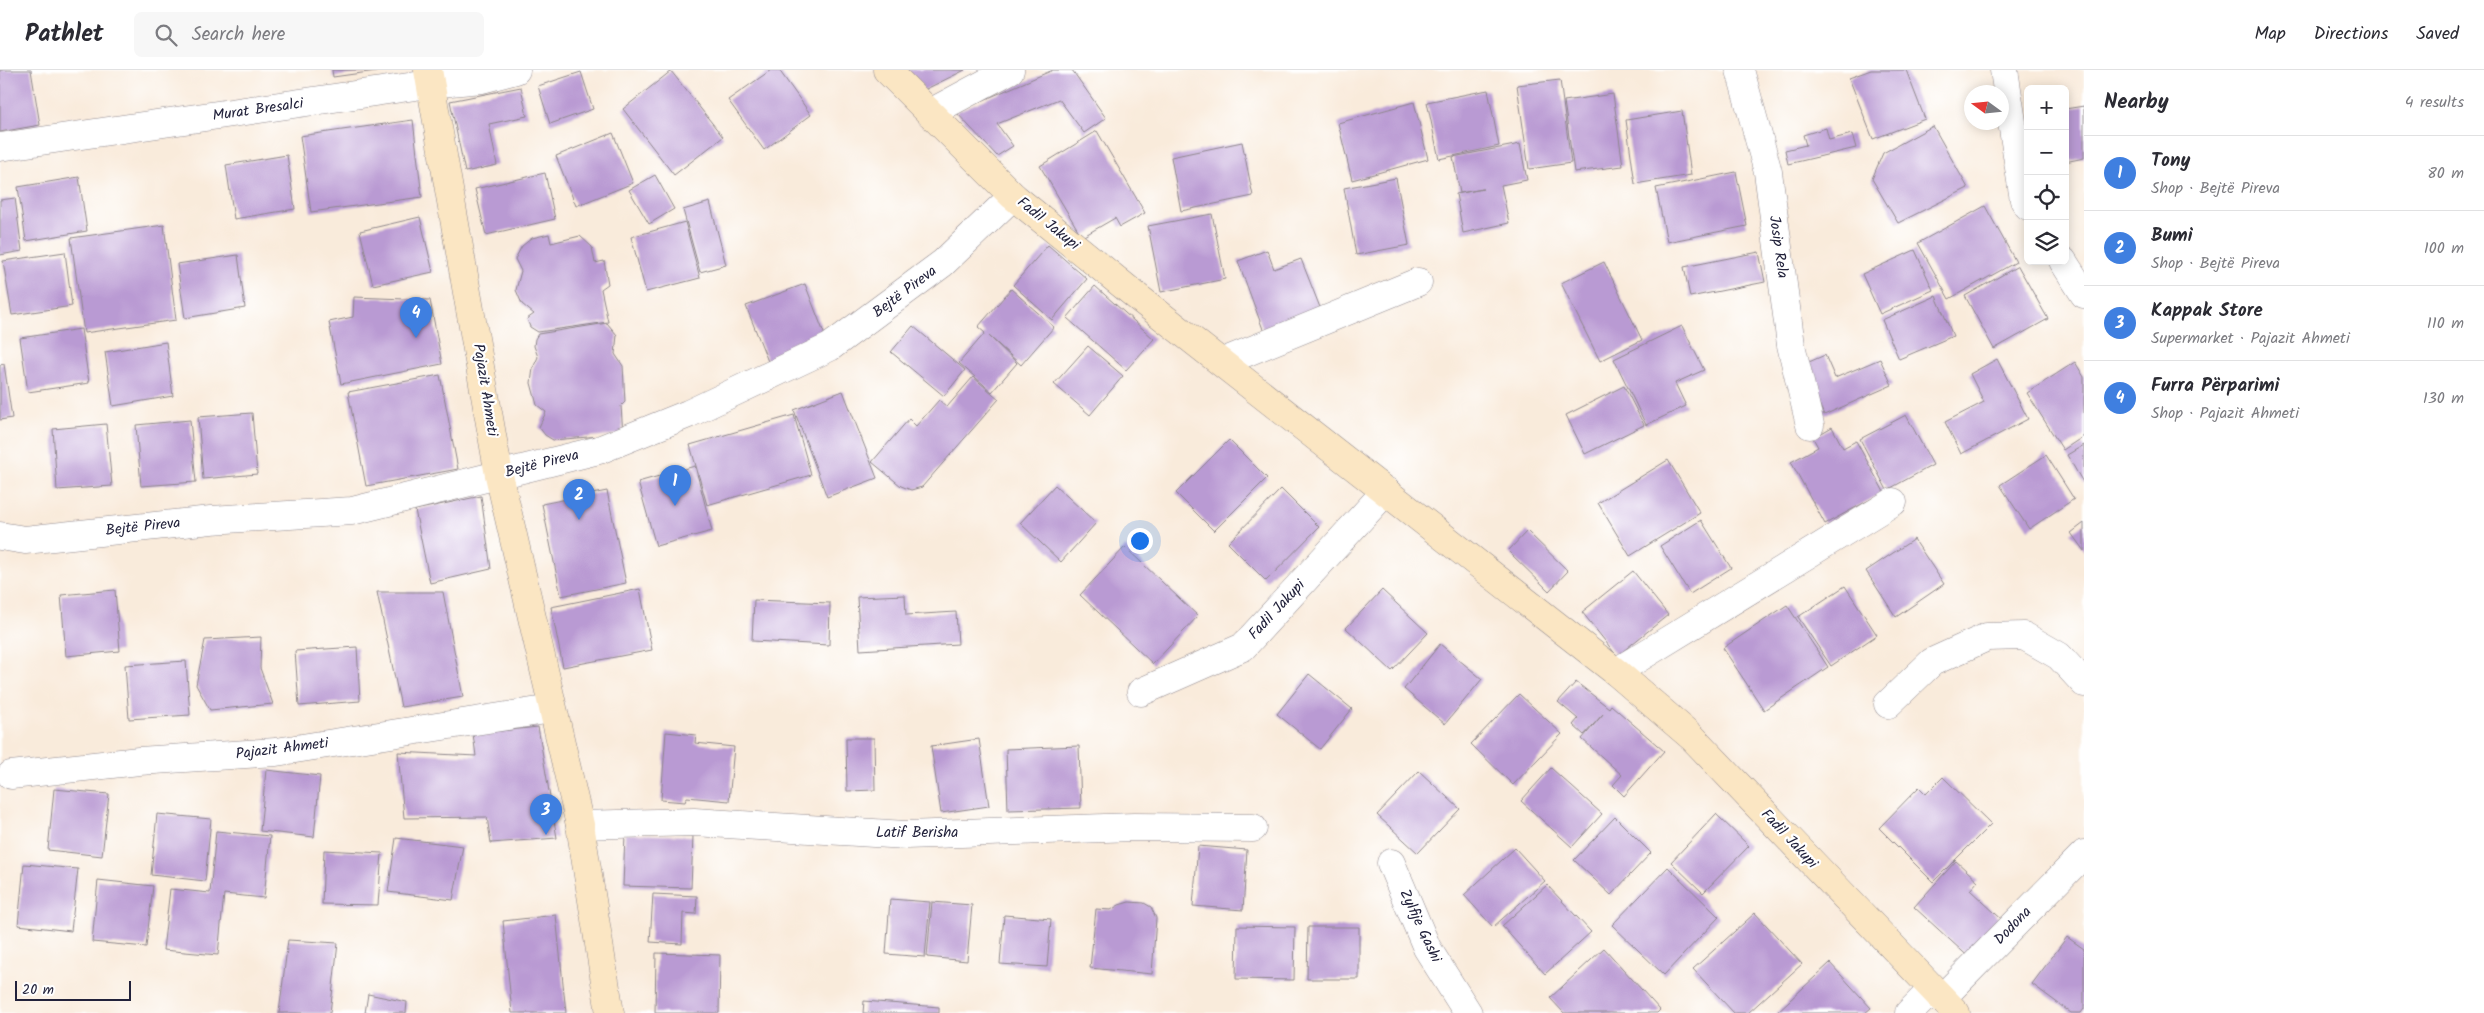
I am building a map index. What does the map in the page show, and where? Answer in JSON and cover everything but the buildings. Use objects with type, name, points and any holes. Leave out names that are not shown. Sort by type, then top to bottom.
[{"type":"street","name":"Murat Bresalci","points":[[0,148],[429,77],[482,79],[516,70]]},
{"type":"street","name":"Fadil Jakupi","points":[[887,70],[1013,196],[1140,299],[1224,362],[1616,672],[1693,738],[1943,1001]]},
{"type":"street","points":[[930,113],[1010,70]]},
{"type":"street","name":"Josip Rela","points":[[1740,70],[1768,172],[1791,345],[1810,425]]},
{"type":"street","points":[[2004,70],[2024,200]]},
{"type":"street","name":"Pajazit Ahmeti","points":[[429,77],[468,289],[499,475],[580,825],[610,1013]]},
{"type":"street","name":"Bejtë Pireva","points":[[0,536],[25,540],[212,520],[352,511],[599,450],[688,414],[830,347],[943,264],[1013,196]]},
{"type":"street","points":[[2066,265],[2084,294]]},
{"type":"street","points":[[1224,362],[1418,282]]},
{"type":"street","name":"Fadil Jakupi","points":[[1141,692],[1243,647],[1386,491]]},
{"type":"street","points":[[1616,672],[1893,502]]},
{"type":"street","points":[[1888,704],[1932,662],[1987,637],[2024,636],[2059,656],[2084,683]]},
{"type":"street","name":"Pajazit Ahmeti","points":[[11,775],[139,761],[276,752],[552,709]]},
{"type":"street","name":"Latif Berisha","points":[[580,825],[694,822],[906,835],[1134,827],[1253,828]]},
{"type":"street","name":"Dodona","points":[[1943,1001],[2084,854]]},
{"type":"street","name":"Zylfije Gashi","points":[[1391,863],[1427,948],[1468,1013]]},
{"type":"street","points":[[1909,1013],[1943,1001]]},
{"type":"place","name":"Furra Përparimi","points":[[416,338]]},
{"type":"place","name":"Tony","points":[[675,506]]},
{"type":"place","name":"Bumi","points":[[579,520]]},
{"type":"place","name":"Kappak Store","points":[[546,835]]}]
